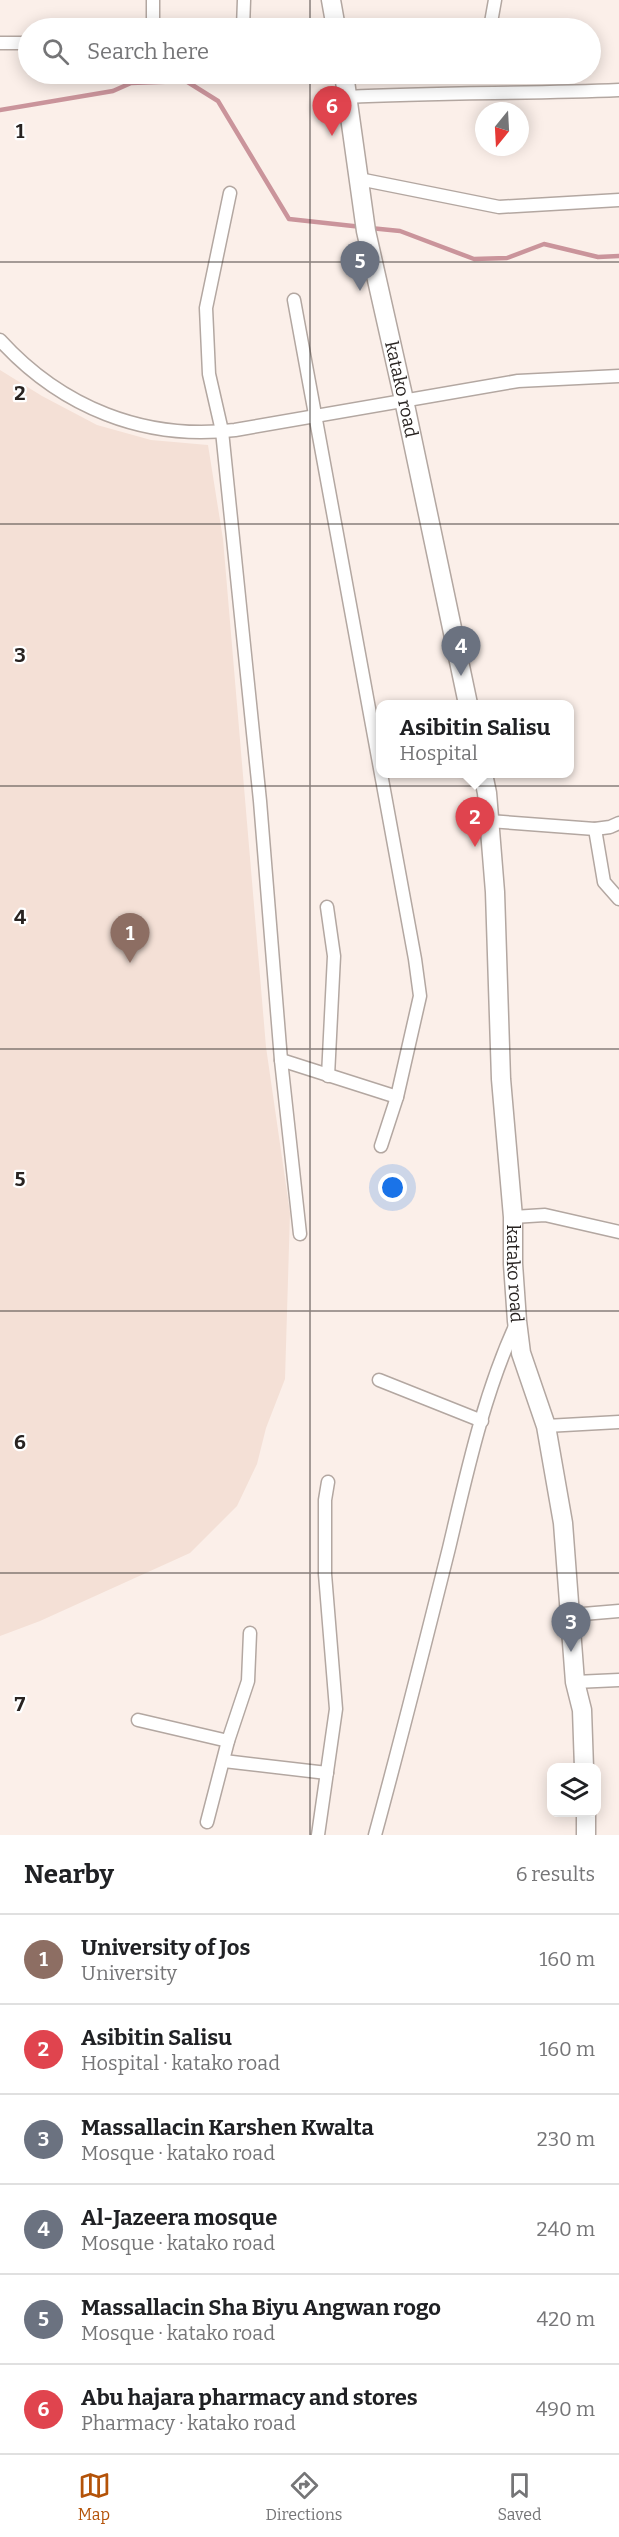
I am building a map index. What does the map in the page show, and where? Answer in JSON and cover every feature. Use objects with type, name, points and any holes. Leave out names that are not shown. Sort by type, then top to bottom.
[{"type":"street","points":[[153,0],[153,18]]},
{"type":"street","points":[[243,18],[244,0]]},
{"type":"street","points":[[331,0],[334,18]]},
{"type":"street","points":[[492,18],[495,0]]},
{"type":"street","points":[[0,43],[18,43]]},
{"type":"street","name":"katako road","points":[[346,84],[366,231],[405,400],[467,700]]},
{"type":"street","points":[[348,97],[416,93],[538,94],[619,90]]},
{"type":"street","points":[[359,179],[499,207],[619,200]]},
{"type":"street","points":[[230,193],[206,308],[209,374],[222,431],[260,801],[281,1060],[300,1234]]},
{"type":"street","points":[[294,300],[376,744]]},
{"type":"street","points":[[0,340],[33,372],[85,405],[159,429],[192,433],[222,431],[518,381],[619,376]]},
{"type":"street","points":[[381,1146],[397,1097],[420,996],[416,959],[382,778]]},
{"type":"street","name":"katako road","points":[[484,778],[495,892],[501,1079],[513,1218],[517,1321],[521,1353],[546,1426],[563,1523],[575,1682],[582,1710],[584,1763]]},
{"type":"street","points":[[489,821],[595,829],[619,823]]},
{"type":"street","points":[[595,829],[604,882],[619,899]]},
{"type":"street","points":[[327,907],[334,956],[328,1076]]},
{"type":"street","points":[[281,1060],[397,1097]]},
{"type":"street","points":[[513,1218],[545,1215],[619,1232]]},
{"type":"street","points":[[375,1835],[482,1421],[500,1358],[517,1321]]},
{"type":"street","points":[[379,1380],[482,1421]]},
{"type":"street","points":[[546,1426],[619,1422]]},
{"type":"street","points":[[318,1835],[336,1709],[325,1574],[325,1500],[328,1482]]},
{"type":"street","points":[[571,1615],[619,1611]]},
{"type":"street","points":[[207,1822],[228,1741],[248,1681],[250,1634]]},
{"type":"street","points":[[575,1682],[619,1680]]},
{"type":"street","points":[[138,1719],[228,1741]]},
{"type":"street","points":[[224,1761],[327,1773]]},
{"type":"street","points":[[586,1817],[586,1835]]},
{"type":"shaded area","points":[[0,370],[42,396],[97,425],[151,440],[208,445],[223,539],[266,1047],[290,1213],[285,1379],[266,1428],[257,1464],[237,1506],[190,1553],[40,1621],[0,1636]]},
{"type":"waterway","points":[[0,110],[113,91],[129,84]]},
{"type":"waterway","points":[[191,84],[218,101],[289,219],[362,227]]},
{"type":"waterway","points":[[370,228],[400,231],[474,259],[507,258],[544,244],[598,257],[619,256]]},
{"type":"place","name":"Abu hajara pharmacy and stores","points":[[332,136]]},
{"type":"place","name":"Massallacin Sha Biyu Angwan rogo","points":[[360,291]]},
{"type":"place","name":"Al-Jazeera mosque","points":[[461,676]]},
{"type":"place","name":"Asibitin Salisu","points":[[475,847]]},
{"type":"place","name":"University of Jos","points":[[130,963]]},
{"type":"place","name":"Massallacin Karshen Kwalta","points":[[571,1652]]}]
